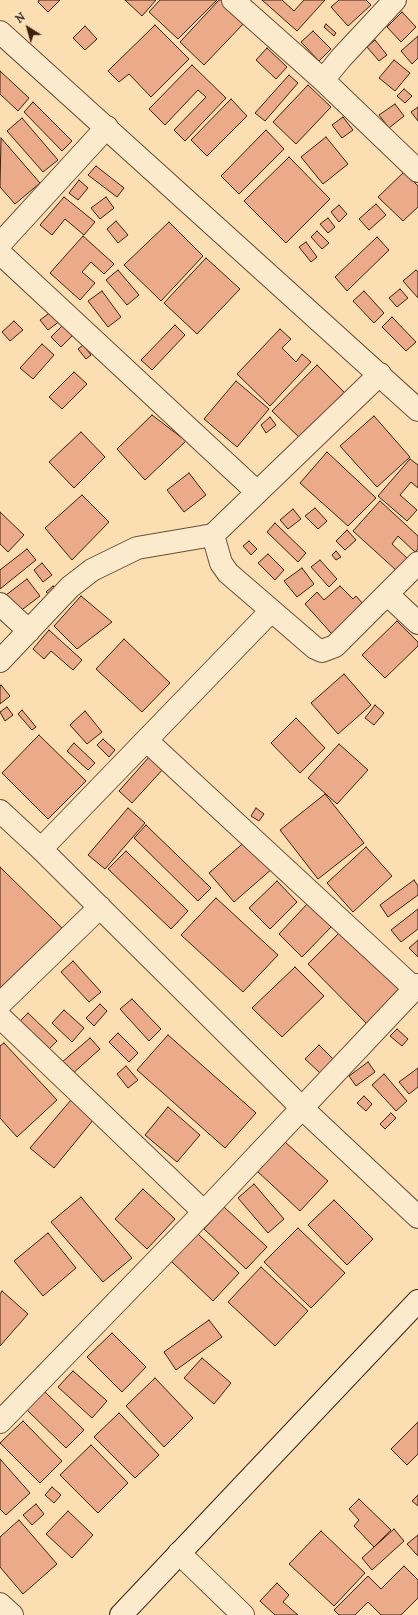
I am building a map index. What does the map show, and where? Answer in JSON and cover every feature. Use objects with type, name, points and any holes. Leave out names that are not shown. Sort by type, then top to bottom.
[{"type":"street","points":[[233,0],[324,80],[418,171]]},
{"type":"street","points":[[324,80],[341,58],[395,0]]},
{"type":"street","points":[[0,32],[380,374],[414,398]]},
{"type":"street","points":[[0,244],[107,127]]},
{"type":"street","points":[[0,253],[258,492]]},
{"type":"street","points":[[0,661],[70,587],[92,570],[137,548],[213,535],[380,374]]},
{"type":"street","points":[[213,535],[221,563],[228,573],[315,648],[322,651],[335,646],[418,563]]},
{"type":"street","points":[[387,594],[418,623]]},
{"type":"street","points":[[0,604],[28,631]]},
{"type":"street","points":[[41,849],[271,611]]},
{"type":"street","points":[[3,1411],[204,1212],[303,1109],[416,987],[147,741]]},
{"type":"street","points":[[0,811],[100,907],[303,1109],[418,1217]]},
{"type":"street","points":[[0,1004],[100,907]]},
{"type":"street","points":[[0,1017],[204,1212]]},
{"type":"street","points":[[121,1615],[418,1301]]},
{"type":"street","points":[[179,1554],[243,1615]]},
{"type":"street","points":[[0,1604],[12,1615]]},
{"type":"building","points":[[39,0],[60,0],[48,12],[38,2]]},
{"type":"building","points":[[125,0],[156,0],[142,16]]},
{"type":"building","points":[[160,0],[217,0],[178,39],[149,12]]},
{"type":"building","points":[[219,0],[222,0],[245,22],[204,65],[180,42]]},
{"type":"building","points":[[262,0],[282,0],[294,11],[304,0],[325,0],[297,31]]},
{"type":"building","points":[[339,0],[366,0],[371,5],[348,26],[331,7]]},
{"type":"building","points":[[402,12],[416,27],[401,42],[387,27]]},
{"type":"building","points":[[326,24],[336,33],[334,36],[324,27]]},
{"type":"building","points":[[155,25],[189,59],[151,97],[129,74],[119,82],[108,71]]},
{"type":"building","points":[[85,26],[97,39],[85,50],[73,38]]},
{"type":"building","points":[[313,31],[331,49],[319,61],[301,42]]},
{"type":"building","points":[[418,36],[418,58],[412,64],[401,51]]},
{"type":"building","points":[[375,40],[387,55],[379,61],[367,47]]},
{"type":"building","points":[[267,48],[287,67],[276,79],[256,60]]},
{"type":"building","points":[[394,60],[410,73],[395,91],[379,78]]},
{"type":"building","points":[[192,65],[226,98],[185,141],[174,130],[206,97],[198,90],[165,125],[149,109]]},
{"type":"building","points":[[0,71],[29,98],[18,111],[0,94]]},
{"type":"building","points":[[289,75],[298,83],[265,121],[255,113]]},
{"type":"building","points":[[308,85],[331,107],[296,144],[273,122]]},
{"type":"building","points":[[404,89],[412,96],[405,103],[397,96]]},
{"type":"building","points":[[231,99],[247,116],[207,156],[191,140]]},
{"type":"building","points":[[33,102],[72,141],[62,151],[24,112]]},
{"type":"building","points":[[395,104],[404,116],[389,128],[379,115]]},
{"type":"building","points":[[418,107],[418,121],[411,112]]},
{"type":"building","points":[[343,117],[353,130],[342,138],[332,125]]},
{"type":"building","points":[[22,118],[58,160],[43,172],[7,131]]},
{"type":"building","points":[[266,130],[284,149],[239,194],[221,176]]},
{"type":"building","points":[[326,137],[348,164],[323,184],[301,157]]},
{"type":"building","points":[[1,138],[40,183],[15,204],[0,187]]},
{"type":"building","points":[[289,157],[330,199],[286,243],[244,201]]},
{"type":"building","points":[[96,166],[124,188],[117,197],[88,175]]},
{"type":"building","points":[[404,172],[418,186],[418,207],[403,221],[378,197]]},
{"type":"building","points":[[79,180],[88,188],[78,200],[69,193]]},
{"type":"building","points":[[64,197],[95,222],[84,235],[65,219],[52,235],[40,225]]},
{"type":"building","points":[[106,197],[114,208],[100,219],[91,208]]},
{"type":"building","points":[[376,204],[386,215],[369,230],[359,219]]},
{"type":"building","points":[[339,205],[347,214],[339,222],[331,212]]},
{"type":"building","points":[[328,218],[335,227],[328,233],[320,224]]},
{"type":"building","points":[[116,221],[128,235],[118,243],[107,229]]},
{"type":"building","points":[[169,222],[203,256],[161,301],[124,265]]},
{"type":"building","points":[[317,231],[329,243],[322,249],[311,237]]},
{"type":"building","points":[[83,236],[114,264],[104,274],[91,262],[82,272],[95,283],[80,300],[50,273]]},
{"type":"building","points":[[377,237],[389,250],[347,291],[335,277]]},
{"type":"building","points":[[306,242],[317,257],[311,262],[299,247]]},
{"type":"building","points":[[206,258],[240,289],[197,334],[164,303]]},
{"type":"building","points":[[118,270],[139,295],[127,305],[106,280]]},
{"type":"building","points":[[416,270],[418,272],[418,298],[403,281]]},
{"type":"building","points":[[400,289],[408,298],[397,307],[389,298]]},
{"type":"building","points":[[102,291],[121,317],[108,327],[88,301]]},
{"type":"building","points":[[364,291],[384,313],[374,323],[353,301]]},
{"type":"building","points":[[52,311],[60,321],[48,330],[40,320]]},
{"type":"building","points":[[392,317],[416,342],[406,351],[382,327]]},
{"type":"building","points":[[14,321],[23,330],[10,341],[2,332]]},
{"type":"building","points":[[64,324],[74,334],[61,347],[51,337]]},
{"type":"building","points":[[175,325],[185,335],[152,370],[141,360]]},
{"type":"building","points":[[280,329],[291,339],[282,348],[296,362],[302,354],[311,362],[270,406],[237,374]]},
{"type":"building","points":[[42,344],[54,355],[33,379],[20,368]]},
{"type":"building","points":[[83,345],[91,355],[86,359],[78,349]]},
{"type":"building","points":[[317,365],[349,397],[304,442],[272,411]]},
{"type":"building","points":[[74,372],[87,384],[62,409],[49,397]]},
{"type":"building","points":[[236,381],[269,409],[237,447],[204,419]]},
{"type":"building","points":[[152,415],[186,441],[145,480],[117,449]]},
{"type":"building","points":[[374,416],[410,457],[377,487],[340,446]]},
{"type":"building","points":[[270,417],[276,425],[266,433],[261,425]]},
{"type":"building","points":[[81,432],[105,457],[74,488],[49,462]]},
{"type":"building","points":[[327,452],[376,498],[348,526],[300,483]]},
{"type":"building","points":[[410,459],[418,465],[418,488],[411,482],[400,495],[417,510],[407,521],[378,496]]},
{"type":"building","points":[[189,473],[206,495],[184,512],[167,490]]},
{"type":"building","points":[[82,495],[109,522],[72,560],[45,528]]},
{"type":"building","points":[[380,501],[418,536],[418,549],[415,552],[398,536],[392,544],[408,559],[397,571],[353,531]]},
{"type":"building","points":[[315,508],[327,521],[318,529],[305,516]]},
{"type":"building","points":[[293,509],[301,519],[288,529],[280,520]]},
{"type":"building","points":[[0,512],[24,535],[8,552],[0,544]]},
{"type":"building","points":[[275,523],[306,553],[298,562],[267,532]]},
{"type":"building","points":[[347,530],[356,540],[345,550],[336,541]]},
{"type":"building","points":[[249,541],[257,549],[251,555],[243,546]]},
{"type":"building","points":[[27,549],[36,560],[0,589],[0,570]]},
{"type":"building","points":[[336,551],[341,557],[336,560],[332,555]]},
{"type":"building","points":[[268,554],[284,570],[275,580],[258,563]]},
{"type":"building","points":[[320,560],[337,579],[329,587],[311,567]]},
{"type":"building","points":[[42,563],[52,575],[43,582],[34,570]]},
{"type":"building","points":[[302,568],[314,584],[297,597],[284,581]]},
{"type":"building","points":[[27,579],[40,596],[19,612],[6,595]]},
{"type":"building","points":[[53,586],[57,590],[50,595],[46,592]]},
{"type":"building","points":[[340,586],[353,599],[356,596],[364,605],[332,634],[305,604],[317,592],[324,600]]},
{"type":"building","points":[[81,596],[112,622],[77,649],[54,626]]},
{"type":"building","points":[[397,621],[418,642],[418,646],[385,678],[362,655]]},
{"type":"building","points":[[49,630],[82,660],[73,670],[51,651],[44,659],[33,649]]},
{"type":"building","points":[[124,639],[170,683],[142,712],[96,669]]},
{"type":"building","points":[[344,674],[371,705],[338,734],[311,703]]},
{"type":"building","points":[[1,685],[10,696],[0,704],[0,686]]},
{"type":"building","points":[[375,705],[384,713],[374,725],[365,718]]},
{"type":"building","points":[[7,707],[13,715],[5,721],[0,712]]},
{"type":"building","points":[[22,710],[36,727],[32,730],[18,714]]},
{"type":"building","points":[[85,711],[102,732],[87,744],[70,725]]},
{"type":"building","points":[[296,718],[325,748],[300,773],[271,743]]},
{"type":"building","points":[[39,735],[86,781],[48,819],[2,773]]},
{"type":"building","points":[[103,739],[115,750],[109,757],[97,745]]},
{"type":"building","points":[[74,743],[95,763],[88,770],[67,751]]},
{"type":"building","points":[[339,744],[368,770],[337,804],[308,778]]},
{"type":"building","points":[[150,756],[164,768],[132,803],[119,791]]},
{"type":"building","points":[[325,794],[364,843],[318,879],[280,830]]},
{"type":"building","points":[[128,808],[145,823],[105,869],[88,855]]},
{"type":"building","points":[[256,808],[264,814],[259,821],[251,816]]},
{"type":"building","points":[[146,825],[211,888],[198,901],[134,838]]},
{"type":"building","points":[[248,839],[273,868],[234,902],[209,873]]},
{"type":"building","points":[[366,847],[392,876],[353,912],[327,883]]},
{"type":"building","points":[[126,851],[188,911],[171,929],[108,869]]},
{"type":"building","points":[[0,867],[62,928],[0,989]]},
{"type":"building","points":[[414,880],[418,886],[418,895],[388,917],[380,905]]},
{"type":"building","points":[[277,881],[297,902],[270,929],[249,908]]},
{"type":"building","points":[[216,898],[278,955],[243,992],[181,935]]},
{"type":"building","points":[[309,902],[333,925],[302,957],[279,934]]},
{"type":"building","points":[[418,909],[418,929],[401,942],[391,930]]},
{"type":"building","points":[[343,929],[402,990],[367,1024],[308,964]]},
{"type":"building","points":[[418,940],[418,957],[409,948]]},
{"type":"building","points":[[73,961],[101,992],[89,1002],[61,972]]},
{"type":"building","points":[[295,967],[324,996],[282,1037],[252,1008]]},
{"type":"building","points":[[132,999],[161,1029],[149,1041],[120,1009]]},
{"type":"building","points":[[100,1004],[107,1011],[94,1026],[86,1018]]},
{"type":"building","points":[[64,1010],[84,1028],[72,1042],[52,1023]]},
{"type":"building","points":[[28,1013],[57,1041],[44,1054],[15,1026]]},
{"type":"building","points":[[397,1029],[408,1039],[402,1046],[390,1036]]},
{"type":"building","points":[[118,1033],[138,1053],[129,1062],[109,1042]]},
{"type":"building","points":[[168,1035],[256,1113],[225,1148],[137,1070]]},
{"type":"building","points":[[90,1038],[100,1049],[71,1075],[61,1063]]},
{"type":"building","points":[[4,1043],[57,1100],[17,1137],[0,1118],[0,1046]]},
{"type":"building","points":[[319,1045],[334,1060],[320,1073],[305,1059]]},
{"type":"building","points":[[368,1062],[375,1072],[356,1086],[349,1076]]},
{"type":"building","points":[[126,1066],[138,1080],[128,1088],[117,1074]]},
{"type":"building","points":[[418,1068],[418,1087],[409,1094],[399,1082]]},
{"type":"building","points":[[384,1074],[407,1101],[396,1111],[372,1085]]},
{"type":"building","points":[[364,1096],[372,1104],[366,1111],[357,1103]]},
{"type":"building","points":[[71,1100],[94,1119],[54,1168],[30,1148]]},
{"type":"building","points":[[168,1107],[200,1135],[177,1162],[145,1135]]},
{"type":"building","points":[[391,1113],[396,1118],[385,1129],[380,1124]]},
{"type":"building","points":[[284,1141],[328,1181],[300,1211],[257,1171]]},
{"type":"building","points":[[254,1184],[284,1219],[268,1233],[238,1198]]},
{"type":"building","points":[[143,1189],[175,1219],[147,1249],[115,1219]]},
{"type":"building","points":[[81,1197],[132,1258],[103,1282],[51,1222]]},
{"type":"building","points":[[334,1200],[373,1239],[347,1265],[308,1225]]},
{"type":"building","points":[[224,1207],[267,1247],[246,1269],[204,1229]]},
{"type":"building","points":[[298,1228],[345,1273],[311,1308],[264,1262]]},
{"type":"building","points":[[48,1233],[76,1268],[43,1296],[14,1261]]},
{"type":"building","points":[[197,1233],[239,1273],[213,1301],[171,1261]]},
{"type":"building","points":[[261,1267],[308,1311],[275,1346],[228,1302]]},
{"type":"building","points":[[2,1291],[28,1314],[0,1346],[0,1294]]},
{"type":"building","points":[[209,1320],[222,1337],[176,1370],[164,1352]]},
{"type":"building","points":[[112,1333],[146,1367],[122,1392],[87,1357]]},
{"type":"building","points":[[202,1358],[231,1383],[214,1404],[184,1378]]},
{"type":"building","points":[[73,1371],[107,1401],[92,1418],[58,1387]]},
{"type":"building","points":[[155,1378],[193,1418],[164,1447],[126,1406]]},
{"type":"building","points":[[45,1392],[84,1430],[66,1448],[27,1410]]},
{"type":"building","points":[[119,1413],[159,1455],[135,1478],[94,1437]]},
{"type":"building","points":[[23,1421],[62,1461],[40,1483],[0,1443]]},
{"type":"building","points":[[418,1422],[418,1454],[407,1465],[391,1449]]},
{"type":"building","points":[[91,1445],[128,1483],[98,1513],[60,1475]]},
{"type":"building","points":[[0,1459],[30,1493],[6,1515],[0,1509]]},
{"type":"building","points":[[52,1487],[61,1495],[54,1503],[45,1495]]},
{"type":"building","points":[[418,1495],[418,1506],[412,1501]]},
{"type":"building","points":[[359,1499],[391,1530],[374,1547],[354,1526],[359,1520],[349,1509]]},
{"type":"building","points":[[36,1504],[44,1514],[32,1525],[23,1515]]},
{"type":"building","points":[[68,1511],[93,1535],[72,1558],[46,1534]]},
{"type":"building","points":[[19,1520],[57,1564],[23,1594],[0,1567],[0,1537]]},
{"type":"building","points":[[394,1529],[404,1541],[372,1570],[362,1558]]},
{"type":"building","points":[[321,1531],[365,1573],[334,1606],[289,1564]]},
{"type":"building","points":[[418,1535],[418,1556],[407,1544]]},
{"type":"building","points":[[404,1566],[418,1580],[418,1598],[401,1615],[381,1615],[368,1602],[355,1615],[339,1615],[334,1610],[368,1576],[381,1589]]},
{"type":"building","points":[[277,1583],[289,1595],[283,1602],[298,1615],[275,1615],[260,1601]]}]
